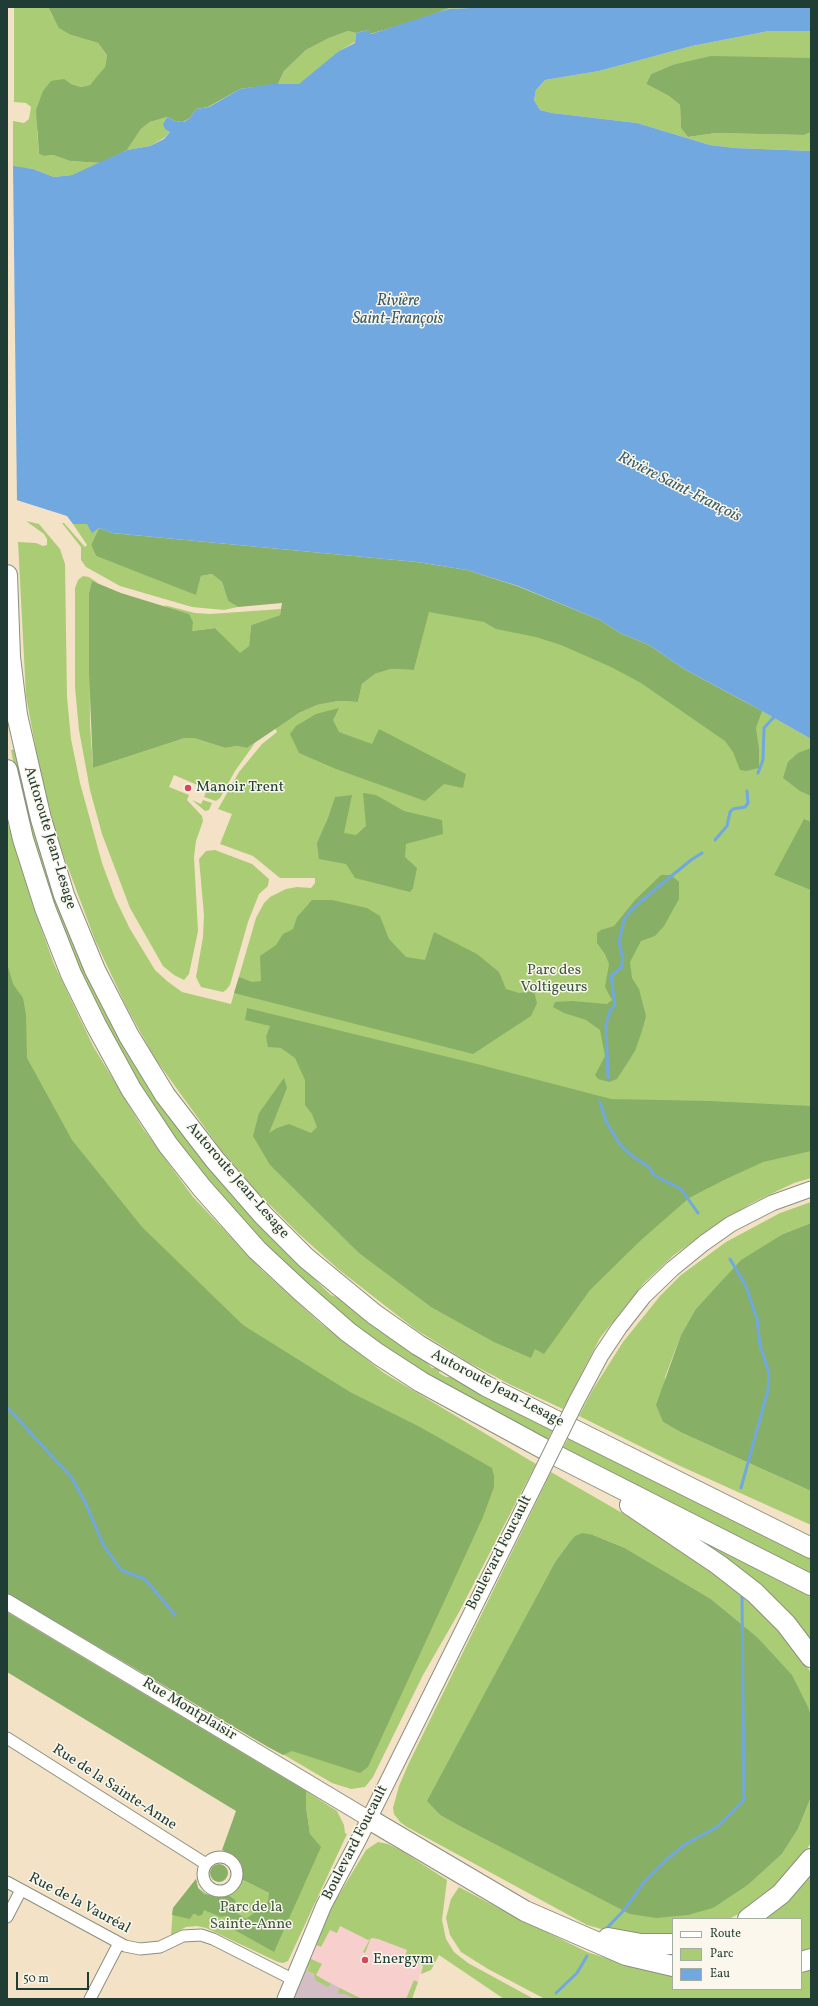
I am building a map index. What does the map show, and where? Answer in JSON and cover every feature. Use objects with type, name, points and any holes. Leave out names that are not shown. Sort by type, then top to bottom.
[{"type":"highway","name":"Autoroute Jean-Lesage","points":[[7,575],[9,647],[14,701],[31,783],[51,857],[71,914],[103,987],[146,1064],[185,1123],[234,1183],[276,1228],[332,1280],[397,1331],[476,1381],[811,1548]]},
{"type":"highway","name":"Autoroute Jean-Lesage","points":[[7,770],[18,821],[49,921],[71,974],[96,1025],[131,1089],[168,1146],[194,1180],[270,1263],[317,1306],[363,1343],[421,1382],[557,1456],[811,1585]]},
{"type":"highway","points":[[557,1456],[736,1577],[776,1614],[811,1657]]},
{"type":"highway","points":[[688,1487],[811,1535]]},
{"type":"highway","points":[[369,1819],[515,1905],[550,1922],[626,1955],[672,1966]]},
{"type":"highway","points":[[749,1918],[781,1894],[811,1859]]},
{"type":"highway","points":[[550,1922],[622,1941],[648,1944],[672,1944]]},
{"type":"street","name":"Boulevard Foucault","points":[[285,1999],[324,1905],[369,1819],[598,1360],[619,1328],[644,1296],[672,1269],[697,1248],[732,1224],[772,1204],[811,1189]]},
{"type":"street","name":"Rue Montplaisir","points":[[7,1602],[341,1800],[369,1819]]},
{"type":"street","name":"Rue de la Sainte-Anne","points":[[7,1738],[206,1864]]},
{"type":"street","name":"Rue de la Vauréal","points":[[7,1882],[119,1943],[131,1948],[150,1948],[166,1945],[183,1936],[201,1935],[213,1939],[292,1979]]},
{"type":"street","points":[[7,1917],[21,1890]]},
{"type":"street","points":[[90,1999],[119,1943]]},
{"type":"shaded area","points":[[326,1918],[371,1938],[378,1939],[407,1950],[405,1957],[423,1967],[412,1999],[362,1999],[303,1969]]},
{"type":"shaded area","points":[[303,1969],[362,1999],[292,1999]]},
{"type":"green space","points":[[14,7],[48,7],[53,17],[71,35],[98,43],[107,55],[105,67],[99,76],[90,85],[81,87],[71,84],[37,131],[39,154],[44,156],[53,155],[70,161],[101,163],[72,175],[54,177],[33,169],[13,167],[13,121],[24,123],[29,119],[31,107],[26,103],[14,102]]},
{"type":"green space","points":[[48,7],[452,7],[421,19],[370,34],[368,30],[356,33],[348,31],[329,38],[306,50],[284,71],[278,84],[240,89],[208,107],[196,109],[190,118],[183,122],[175,121],[167,117],[150,122],[141,129],[127,150],[101,163],[70,161],[53,155],[44,156],[39,154],[36,110],[43,91],[51,81],[64,79],[71,84],[81,87],[90,85],[105,67],[107,55],[98,43],[71,35],[59,28]]},
{"type":"green space","points":[[452,7],[495,7],[448,9]]},
{"type":"green space","points":[[348,31],[356,33],[355,42],[339,51],[313,75],[299,84],[278,84],[284,71],[306,50],[329,38]]},
{"type":"green space","points":[[769,31],[811,31],[811,58],[764,58],[672,65],[651,74],[646,84],[669,96],[680,105],[681,128],[688,137],[716,133],[804,135],[811,132],[811,151],[735,148],[710,145],[637,123],[552,113],[540,110],[534,100],[536,90],[545,80],[599,71],[692,46]]},
{"type":"green space","points":[[711,56],[811,58],[811,132],[804,135],[716,133],[688,137],[681,128],[680,105],[669,96],[646,84],[651,74],[672,65]]},
{"type":"green space","points":[[167,117],[163,124],[170,132],[164,138],[150,146],[127,150],[141,129],[150,122]]},
{"type":"green space","name":"Parc des Voltigeurs","points":[[26,521],[39,524],[60,549],[65,564],[67,697],[71,739],[80,783],[102,863],[115,898],[130,929],[155,970],[182,992],[231,1004],[256,918],[264,903],[270,897],[286,889],[297,887],[311,888],[315,883],[315,878],[280,878],[253,856],[220,844],[232,814],[218,809],[239,772],[262,744],[277,732],[275,728],[299,713],[317,705],[338,701],[358,702],[362,684],[375,674],[391,669],[414,670],[440,566],[753,706],[811,739],[811,1178],[794,1183],[752,1203],[717,1224],[674,1255],[644,1283],[600,1338],[563,1409],[509,1384],[468,1362],[415,1329],[338,1269],[299,1234],[257,1192],[221,1150],[154,1057],[126,1006],[95,940],[57,838],[40,771],[26,696],[18,542],[36,543],[43,546],[47,545],[47,539],[44,534]]},
{"type":"green space","points":[[62,523],[64,523],[85,547],[87,545],[73,524],[87,524],[99,528],[91,545],[96,556],[196,594],[201,576],[212,574],[222,582],[228,601],[238,607],[224,610],[192,607],[120,586],[86,567],[81,560],[81,547]]},
{"type":"green space","points":[[99,528],[112,533],[417,562],[467,570],[517,586],[600,620],[620,633],[649,645],[684,669],[762,711],[756,728],[759,749],[759,768],[746,771],[740,770],[733,752],[725,741],[641,683],[611,667],[561,645],[536,637],[496,629],[484,622],[429,612],[414,670],[391,669],[375,674],[362,684],[358,702],[338,701],[317,705],[299,713],[247,748],[237,746],[225,748],[194,738],[185,738],[93,768],[89,674],[89,593],[92,581],[121,593],[189,614],[193,622],[192,631],[215,628],[240,653],[249,646],[251,625],[280,615],[282,603],[238,607],[228,601],[222,582],[212,574],[201,576],[196,595],[96,556],[91,545]]},
{"type":"green space","points":[[83,576],[89,577],[98,583],[92,582],[89,593],[90,725],[93,768],[185,738],[194,738],[225,748],[237,746],[247,748],[255,743],[235,771],[220,798],[216,801],[204,797],[207,789],[174,775],[169,787],[189,795],[187,800],[202,816],[203,821],[196,841],[194,857],[198,931],[189,974],[184,980],[174,975],[163,966],[130,908],[102,834],[90,790],[79,730],[75,687],[75,588],[78,580]]},
{"type":"green space","points":[[164,605],[195,613],[210,614],[281,609],[280,615],[251,625],[249,646],[240,654],[215,628],[192,631]]},
{"type":"green space","points":[[339,708],[333,720],[339,732],[372,744],[379,729],[466,774],[463,788],[444,784],[425,801],[336,769],[299,753],[290,734],[296,726],[316,714]]},
{"type":"green space","points":[[811,748],[811,796],[800,791],[783,778],[788,762],[798,753]]},
{"type":"green space","points":[[16,749],[53,889],[228,1188],[228,1191],[237,1202],[240,1201],[280,1243],[278,1244],[331,1295],[342,1299],[432,1368],[440,1369],[439,1373],[446,1377],[452,1377],[553,1429],[547,1441],[430,1378],[367,1335],[308,1286],[245,1225],[182,1149],[143,1092],[93,1002],[49,895],[18,786],[11,750]]},
{"type":"green space","points":[[363,793],[376,795],[404,811],[442,820],[443,834],[406,844],[405,857],[417,868],[413,888],[410,892],[355,878],[346,864],[319,859],[317,843],[335,797],[352,795],[344,833],[356,835],[366,826]]},
{"type":"green space","points":[[192,800],[201,804],[203,800],[212,803],[209,810],[205,811]]},
{"type":"green space","points":[[804,819],[811,822],[811,890],[774,875]]},
{"type":"green space","points":[[7,821],[33,906],[54,964],[93,1046],[142,1127],[193,1197],[263,1271],[319,1322],[384,1373],[536,1464],[458,1614],[423,1675],[373,1777],[365,1787],[351,1789],[332,1783],[7,1592]]},
{"type":"green space","points":[[215,850],[252,864],[269,879],[268,886],[259,894],[248,922],[230,985],[223,992],[201,987],[196,977],[203,937],[204,915],[199,859],[206,851]]},
{"type":"green space","points":[[661,875],[671,875],[679,882],[679,899],[664,926],[655,936],[641,941],[630,962],[632,978],[639,989],[646,1016],[642,1031],[635,1051],[617,1079],[609,1082],[598,1079],[595,1075],[605,1056],[600,1030],[586,1020],[564,1013],[553,1007],[555,1002],[572,1001],[607,1004],[612,1000],[605,987],[609,964],[605,954],[597,943],[597,933],[601,930],[614,926],[635,900]]},
{"type":"green space","points":[[312,900],[332,900],[367,908],[380,916],[389,939],[406,957],[425,960],[434,932],[477,954],[499,972],[506,989],[519,993],[534,991],[537,1003],[531,1016],[473,1054],[234,993],[239,977],[252,982],[261,981],[260,956],[276,945],[283,934],[293,929],[297,917]]},
{"type":"green space","points":[[7,963],[13,984],[23,998],[26,1015],[27,1058],[72,1140],[142,1227],[243,1325],[350,1392],[420,1427],[492,1468],[494,1487],[483,1517],[368,1767],[360,1773],[292,1751],[283,1755],[7,1593]]},
{"type":"green space","points":[[247,1008],[477,1064],[611,1099],[710,1101],[811,1106],[811,1151],[763,1162],[689,1198],[640,1241],[590,1290],[544,1354],[535,1349],[531,1358],[494,1342],[431,1307],[359,1253],[270,1165],[253,1136],[259,1113],[284,1078],[287,1088],[269,1133],[277,1128],[289,1124],[311,1133],[317,1127],[312,1114],[305,1105],[305,1080],[295,1058],[281,1048],[268,1047],[266,1037],[270,1026],[245,1020]]},
{"type":"green space","points":[[811,1202],[811,1223],[783,1234],[695,1310],[681,1335],[665,1377],[663,1422],[680,1432],[811,1491],[811,1525],[678,1465],[579,1416],[592,1391],[623,1342],[660,1296],[681,1275],[726,1242],[780,1213]]},
{"type":"green space","points":[[811,1223],[811,1491],[680,1432],[663,1422],[656,1405],[681,1335],[695,1310],[741,1260],[783,1234]]},
{"type":"green space","points":[[569,1437],[811,1558],[811,1575],[562,1450]]},
{"type":"green space","points":[[551,1472],[664,1537],[746,1595],[797,1650],[811,1673],[811,1717],[809,1709],[756,1636],[711,1599],[625,1548],[593,1535],[569,1543],[555,1562],[428,1801],[440,1815],[594,1895],[749,1884],[782,1854],[798,1829],[811,1797],[811,1843],[790,1873],[750,1908],[731,1918],[672,1918],[672,1938],[612,1932],[587,1925],[407,1827],[400,1822],[394,1814],[393,1808],[399,1786]]},
{"type":"green space","points":[[582,1533],[593,1535],[625,1548],[711,1599],[756,1636],[792,1675],[809,1709],[811,1717],[811,1797],[798,1829],[782,1854],[749,1884],[713,1908],[688,1915],[656,1918],[630,1914],[440,1815],[427,1801],[555,1562],[575,1536]]},
{"type":"green space","points":[[712,1546],[811,1597],[811,1648],[707,1550]]},
{"type":"green space","name":"Parc de la Sainte-Anne","points":[[7,1612],[306,1791],[306,1807],[310,1834],[321,1847],[274,1952],[233,1929],[227,1916],[221,1917],[204,1910],[202,1915],[197,1916],[196,1914],[193,1914],[190,1919],[172,1915],[173,1908],[196,1879],[198,1888],[204,1894],[218,1896],[228,1895],[235,1900],[237,1913],[246,1919],[268,1902],[269,1893],[241,1879],[242,1866],[240,1862],[232,1854],[222,1850],[236,1811],[7,1672]]},
{"type":"green space","name":"Parc de la Sainte-Anne","points":[[306,1791],[337,1811],[344,1825],[345,1833],[347,1834],[288,1961],[283,1963],[278,1962],[206,1928],[197,1926],[186,1927],[171,1935],[173,1908],[196,1879],[198,1888],[210,1896],[228,1895],[239,1885],[241,1879],[269,1893],[310,1834],[306,1807]]},
{"type":"green space","points":[[378,1842],[388,1844],[402,1851],[447,1880],[442,1920],[446,1939],[454,1952],[468,1963],[534,1999],[504,1999],[439,1955],[431,1970],[421,1974],[423,1966],[405,1957],[407,1950],[378,1939],[371,1938],[365,1953],[363,1952],[370,1939],[368,1940],[340,1926],[337,1933],[330,1930],[321,1947],[314,1944],[334,1903],[366,1850]]},
{"type":"green space","points":[[215,1864],[223,1864],[228,1869],[226,1880],[223,1882],[215,1882],[210,1877],[210,1869]]},
{"type":"green space","points":[[811,1867],[811,1954],[802,1956],[802,1918],[759,1918]]},
{"type":"green space","points":[[459,1887],[587,1952],[634,1967],[672,1975],[672,1990],[802,1990],[802,1970],[811,1968],[811,1999],[545,1999],[488,1969],[461,1952],[450,1935],[446,1918],[451,1899]]},
{"type":"green space","points":[[309,1958],[322,1964],[316,1975],[331,1984],[328,1987],[315,1980],[314,1974],[307,1971],[311,1963],[306,1971],[303,1969]]},
{"type":"green space","points":[[414,1980],[418,1982],[412,1999],[406,1999]]},
{"type":"green space","points":[[339,1988],[362,1999],[356,1999],[345,1994],[338,1994]]},
{"type":"water","name":"Rivière Saint-François","points":[[495,7],[811,7],[811,31],[769,31],[692,46],[599,71],[545,80],[536,90],[534,100],[540,110],[552,113],[637,123],[710,145],[735,148],[811,151],[811,739],[684,669],[649,645],[620,633],[600,620],[518,586],[467,570],[417,562],[112,533],[99,528],[92,533],[87,524],[73,524],[67,516],[7,497],[7,165],[33,169],[54,177],[72,175],[127,150],[150,146],[164,139],[170,132],[165,129],[163,124],[167,117],[175,121],[184,122],[190,118],[196,109],[209,107],[240,89],[272,84],[299,84],[339,51],[355,43],[356,33],[368,30],[371,34],[448,9]]},
{"type":"pier","points":[[7,163],[13,165],[17,503],[7,499]]},
{"type":"waterway","points":[[758,773],[763,760],[764,728],[774,717]]},
{"type":"waterway","points":[[715,840],[727,826],[730,812],[733,809],[745,807],[748,803],[747,791]]},
{"type":"waterway","points":[[608,1078],[606,1024],[610,1011],[615,1005],[611,976],[621,968],[623,959],[619,942],[624,920],[631,910],[691,860],[702,853]]},
{"type":"waterway","points":[[600,1102],[606,1121],[619,1143],[631,1155],[649,1167],[654,1175],[681,1189],[698,1213]]},
{"type":"waterway","points":[[730,1259],[746,1286],[757,1319],[760,1345],[769,1373],[768,1390],[741,1488]]},
{"type":"waterway","points":[[7,1407],[72,1478],[85,1502],[104,1546],[121,1570],[145,1579],[175,1615]]},
{"type":"waterway","points":[[607,1928],[625,1909],[644,1882],[665,1861],[684,1845],[717,1827],[744,1800],[742,1596]]},
{"type":"waterway","points":[[556,1993],[577,1973],[587,1956]]},
{"type":"place","name":"Manoir Trent","points":[[188,788]]},
{"type":"place","name":"Energym","points":[[365,1960]]}]
